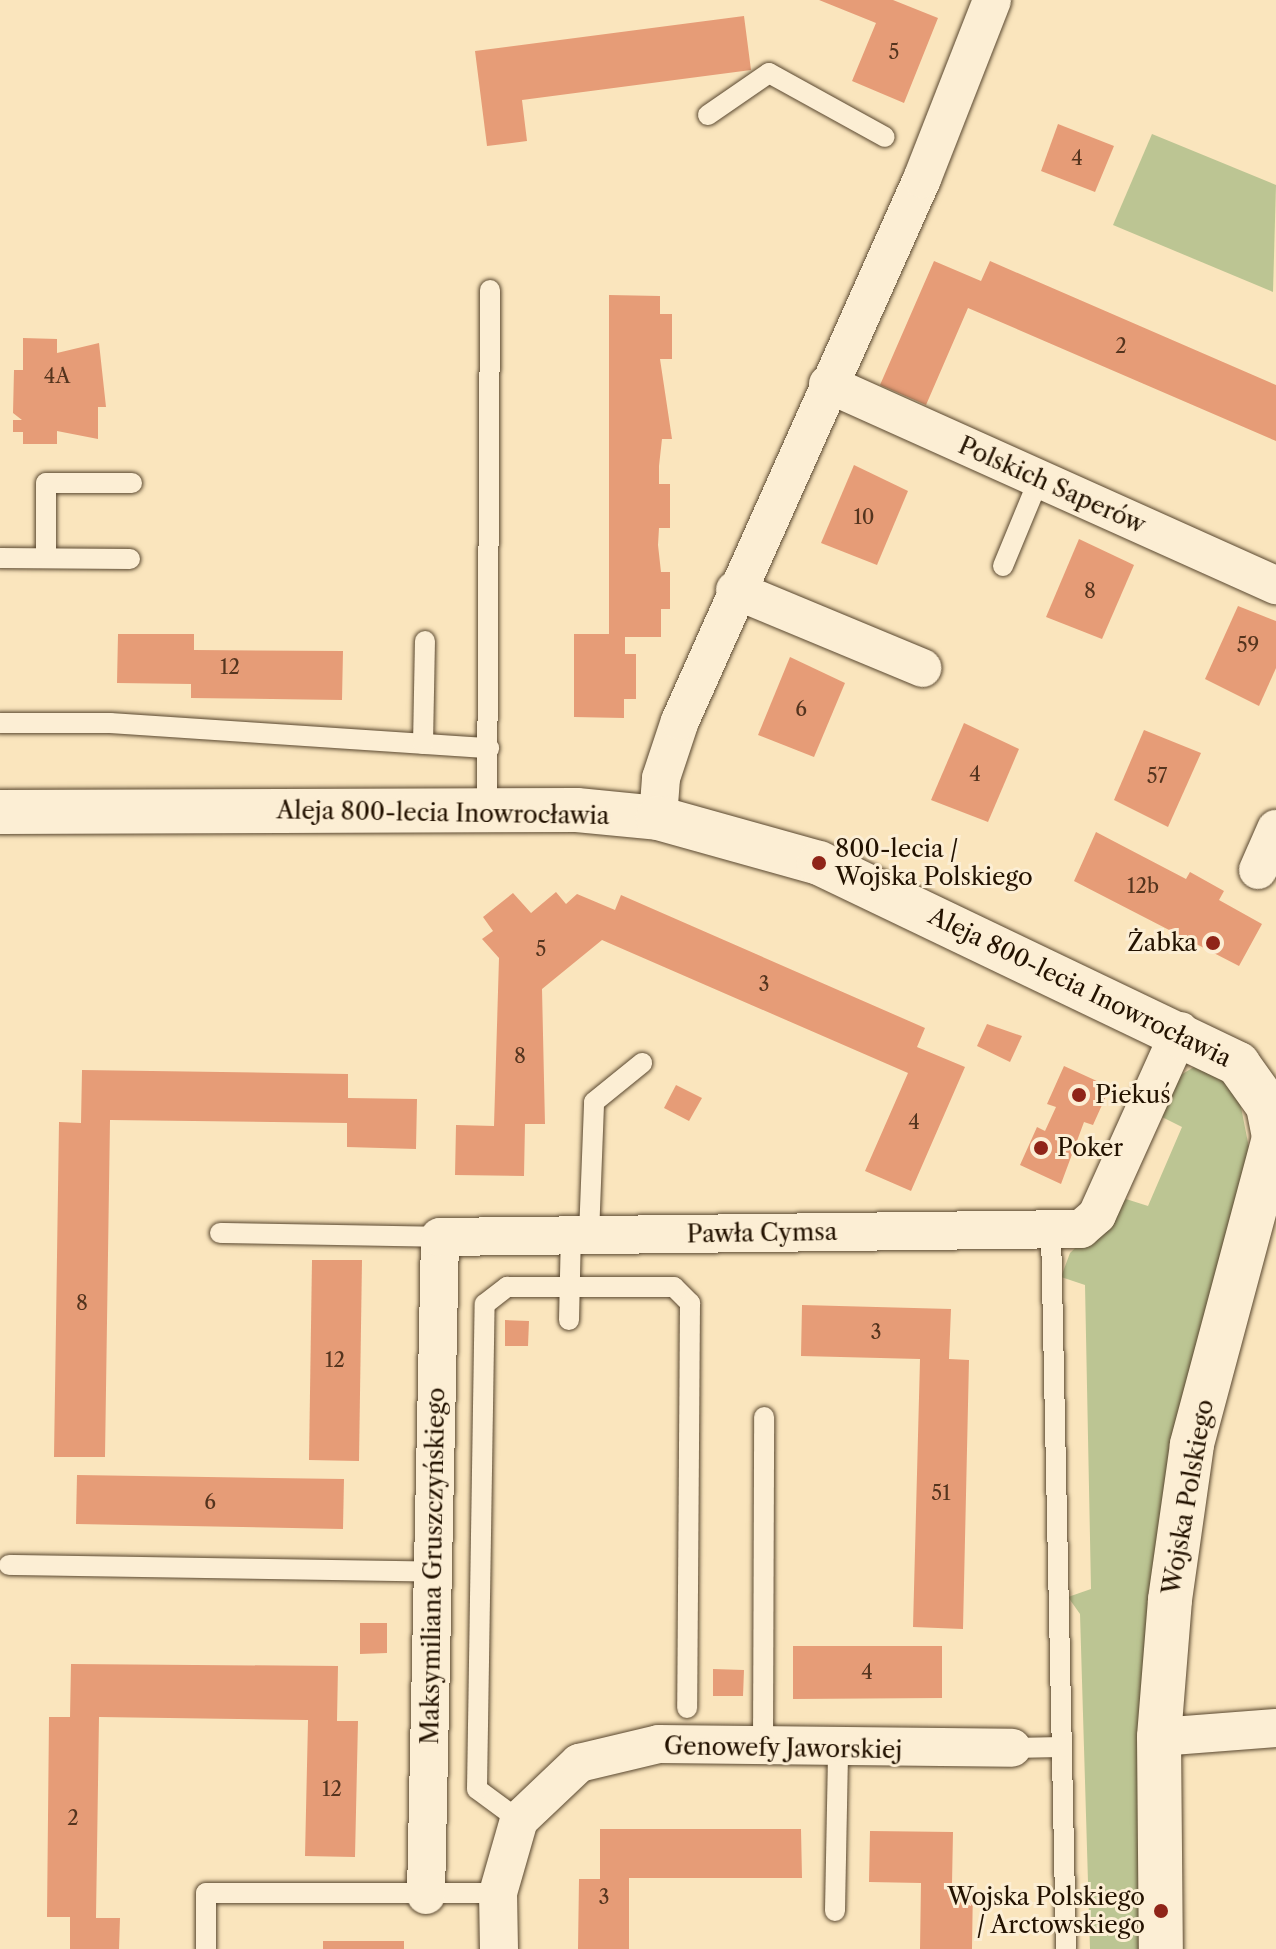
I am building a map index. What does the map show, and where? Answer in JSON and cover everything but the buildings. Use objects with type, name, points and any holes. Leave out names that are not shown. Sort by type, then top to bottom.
[{"type":"street","points":[[658,818],[661,778],[680,721],[992,0]]},
{"type":"street","name":"Polskich Saperów","points":[[828,384],[1276,585]]},
{"type":"street","points":[[735,590],[922,668]]},
{"type":"street","name":"Aleja 800-lecia Inowrocławia","points":[[0,812],[487,810],[658,818],[819,863],[1180,1031],[1266,1077]]},
{"type":"street","points":[[1267,874],[1276,829]]},
{"type":"street","name":"Pawła Cymsa","points":[[440,1237],[1081,1229],[1097,1215],[1180,1031]]},
{"type":"street","name":"Wojska Polskiego","points":[[1161,1949],[1159,1737],[1192,1445],[1269,1208],[1274,1138],[1266,1077]]},
{"type":"street","name":"Maksymiliana Gruszczyńskiego","points":[[426,1895],[440,1237]]},
{"type":"street","points":[[1159,1737],[1276,1728]]},
{"type":"street","name":"Genowefy Jaworskiej","points":[[519,1820],[579,1763],[659,1744],[838,1750],[1012,1748]]},
{"type":"street","points":[[499,1949],[498,1893],[519,1820]]},
{"type":"lane","points":[[708,115],[769,73],[885,137]]},
{"type":"lane","points":[[487,810],[490,290]]},
{"type":"lane","points":[[1003,566],[1039,479]]},
{"type":"lane","points":[[46,558],[46,483],[132,483]]},
{"type":"lane","points":[[0,558],[130,559]]},
{"type":"lane","points":[[423,744],[425,641]]},
{"type":"lane","points":[[0,723],[110,723],[489,748]]},
{"type":"lane","points":[[569,1320],[569,1287],[580,1235],[594,1102],[642,1063]]},
{"type":"lane","points":[[1051,1231],[1066,1949]]},
{"type":"lane","name":"Pawła Cymsa","points":[[220,1233],[440,1237]]},
{"type":"lane","points":[[519,1820],[477,1789],[485,1304],[507,1287],[674,1287],[690,1303],[687,1708]]},
{"type":"lane","points":[[763,1748],[764,1417]]},
{"type":"lane","points":[[9,1565],[433,1572]]},
{"type":"lane","points":[[1012,1748],[1062,1747]]},
{"type":"lane","points":[[835,1911],[838,1750]]},
{"type":"lane","points":[[206,1949],[206,1893],[498,1893]]},
{"type":"green space","points":[[1152,134],[1276,185],[1273,292],[1113,225]]},
{"type":"green space","points":[[1194,1067],[1218,1074],[1240,1102],[1250,1153],[1141,1949],[1090,1949],[1080,1614],[1068,1597],[1091,1589],[1085,1285],[1061,1277],[1070,1253],[1126,1199],[1148,1206],[1182,1127],[1162,1117],[1179,1076]]},
{"type":"place","name":"800-lecia / Wojska Polskiego","points":[[819,863]]},
{"type":"place","name":"Żabka","points":[[1213,943]]},
{"type":"place","name":"Piekuś","points":[[1079,1095]]},
{"type":"place","name":"Poker","points":[[1041,1148]]},
{"type":"place","name":"Wojska Polskiego / Arctowskiego","points":[[1161,1911]]}]
